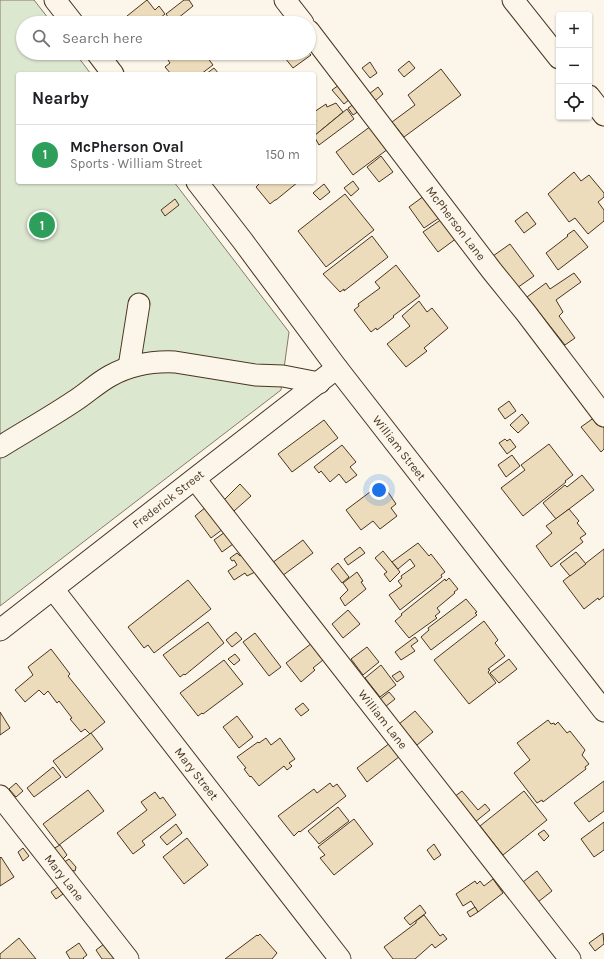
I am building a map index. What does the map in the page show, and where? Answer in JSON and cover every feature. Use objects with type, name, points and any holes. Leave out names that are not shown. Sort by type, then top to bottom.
[{"type":"street","points":[[56,0],[68,16]]},
{"type":"street","points":[[285,0],[298,16]]},
{"type":"street","points":[[513,0],[556,54]]},
{"type":"street","name":"McPherson Lane","points":[[316,40],[492,271],[526,312],[604,416]]},
{"type":"street","points":[[102,60],[111,72]]},
{"type":"street","points":[[592,100],[604,115]]},
{"type":"street","name":"William Street","points":[[199,184],[337,368],[604,711]]},
{"type":"street","points":[[129,367],[134,344],[139,304]]},
{"type":"street","points":[[0,447],[73,402],[110,376],[129,367],[163,361],[175,362],[255,375],[283,376],[319,384]]},
{"type":"street","name":"Frederick Street","points":[[0,630],[319,384],[337,368]]},
{"type":"street","name":"William Lane","points":[[195,479],[570,959]]},
{"type":"street","name":"Mary Street","points":[[53,589],[340,959]]},
{"type":"street","name":"Mary Lane","points":[[0,796],[128,959]]},
{"type":"green space","points":[[0,0],[34,0],[47,16],[16,16],[16,60],[80,60],[89,72],[16,72],[16,184],[176,184],[289,332],[281,390],[0,606]]},
{"type":"building","points":[[147,0],[155,10],[159,6],[165,14],[162,16],[127,16]]},
{"type":"building","points":[[184,0],[189,0],[193,6],[181,16],[167,16],[166,14]]},
{"type":"building","points":[[168,60],[209,60],[213,65],[204,72],[169,72],[165,67],[170,63]]},
{"type":"building","points":[[287,60],[304,60],[293,68]]},
{"type":"building","points":[[409,61],[415,68],[404,77],[398,70]]},
{"type":"building","points":[[370,62],[377,73],[370,78],[362,68]]},
{"type":"building","points":[[214,68],[217,72],[209,72]]},
{"type":"building","points":[[441,69],[461,95],[404,137],[392,122],[415,105],[408,95]]},
{"type":"building","points":[[339,85],[350,99],[344,104],[332,90]]},
{"type":"building","points":[[378,87],[383,94],[375,101],[369,94]]},
{"type":"building","points":[[336,103],[343,112],[316,134],[316,111],[326,104],[327,107]]},
{"type":"building","points":[[354,104],[359,111],[353,115],[348,108]]},
{"type":"building","points":[[347,109],[354,119],[319,145],[316,140],[316,134]]},
{"type":"building","points":[[371,126],[388,149],[353,175],[336,152]]},
{"type":"building","points":[[381,156],[393,172],[379,182],[367,167]]},
{"type":"building","points":[[574,172],[581,181],[589,175],[604,193],[604,197],[598,202],[604,210],[604,221],[588,234],[575,218],[569,222],[548,194]]},
{"type":"building","points":[[353,181],[359,189],[351,196],[344,188]]},
{"type":"building","points":[[259,184],[296,184],[270,204],[256,187]]},
{"type":"building","points":[[324,184],[330,192],[320,200],[313,193]]},
{"type":"building","points":[[345,194],[374,230],[326,267],[298,231]]},
{"type":"building","points":[[424,196],[439,218],[424,228],[409,207]]},
{"type":"building","points":[[175,199],[179,205],[165,216],[161,210]]},
{"type":"building","points":[[527,212],[536,224],[524,233],[515,221]]},
{"type":"building","points":[[442,219],[457,238],[438,252],[423,232]]},
{"type":"building","points":[[574,230],[588,247],[558,270],[546,253]]},
{"type":"building","points":[[372,236],[388,257],[344,291],[344,289],[340,292],[323,274]]},
{"type":"building","points":[[510,244],[534,276],[517,288],[493,256]]},
{"type":"building","points":[[396,265],[420,296],[377,330],[376,328],[371,332],[354,310],[359,306],[358,304],[380,288],[375,282]]},
{"type":"building","points":[[574,273],[581,282],[556,300],[563,312],[559,316],[575,338],[565,345],[527,297],[546,283],[550,289]]},
{"type":"building","points":[[419,301],[427,312],[432,308],[448,328],[424,348],[427,351],[406,367],[387,344],[410,326],[402,316]]},
{"type":"building","points":[[509,401],[516,411],[505,419],[498,409]]},
{"type":"building","points":[[522,414],[529,423],[518,433],[510,425]]},
{"type":"building","points":[[595,417],[604,428],[604,449],[601,452],[581,427]]},
{"type":"building","points":[[324,420],[338,438],[292,472],[278,454]]},
{"type":"building","points":[[505,439],[507,441],[510,439],[516,447],[507,454],[499,443]]},
{"type":"building","points":[[549,444],[573,475],[523,516],[501,488],[525,470],[521,465]]},
{"type":"building","points":[[342,445],[356,462],[350,467],[357,475],[346,483],[339,474],[330,482],[321,471],[319,473],[314,467]]},
{"type":"building","points":[[512,455],[520,466],[506,477],[498,465]]},
{"type":"building","points":[[582,475],[594,490],[556,519],[543,503],[565,485],[567,487]]},
{"type":"building","points":[[382,483],[396,504],[391,508],[397,516],[380,529],[373,521],[361,530],[346,510]]},
{"type":"building","points":[[240,484],[251,496],[234,511],[224,500]]},
{"type":"building","points":[[206,507],[223,529],[211,538],[195,516]]},
{"type":"building","points":[[569,509],[579,521],[577,523],[586,534],[580,538],[583,542],[551,567],[536,546],[552,533],[546,526]]},
{"type":"building","points":[[225,532],[233,544],[222,552],[214,540]]},
{"type":"building","points":[[303,540],[313,553],[282,576],[272,563]]},
{"type":"building","points":[[418,543],[429,556],[431,554],[445,572],[441,575],[442,577],[400,610],[389,595],[402,586],[398,581],[402,578],[401,576],[415,566],[410,559],[398,569],[392,562]]},
{"type":"building","points":[[360,547],[365,553],[348,565],[344,559]]},
{"type":"building","points":[[604,549],[604,596],[599,600],[598,598],[584,609],[563,581]]},
{"type":"building","points":[[383,551],[400,572],[390,582],[384,574],[387,572],[375,558]]},
{"type":"building","points":[[576,552],[586,564],[570,576],[560,564]]},
{"type":"building","points":[[237,553],[240,556],[243,554],[255,572],[247,576],[245,573],[234,580],[228,571],[237,565],[234,560],[232,561],[230,558]]},
{"type":"building","points":[[338,563],[349,577],[342,583],[331,569]]},
{"type":"building","points":[[357,572],[366,589],[345,606],[340,598],[348,590],[343,583]]},
{"type":"building","points":[[449,578],[458,589],[437,608],[440,612],[435,616],[437,618],[409,638],[395,621],[402,615],[401,614],[445,579],[446,581]]},
{"type":"building","points":[[188,580],[211,609],[154,653],[148,645],[144,648],[128,627]]},
{"type":"building","points":[[466,599],[477,612],[475,613],[477,615],[431,650],[421,637],[429,630],[428,628]]},
{"type":"building","points":[[348,610],[360,624],[343,638],[332,624]]},
{"type":"building","points":[[484,621],[498,640],[495,643],[505,656],[488,669],[490,670],[488,672],[496,683],[469,704],[434,660]]},
{"type":"building","points":[[208,622],[224,643],[185,675],[184,674],[180,677],[163,655]]},
{"type":"building","points":[[236,632],[242,639],[232,647],[226,640]]},
{"type":"building","points":[[255,633],[281,667],[269,676],[243,642]]},
{"type":"building","points":[[415,637],[418,641],[411,646],[415,651],[401,660],[395,652]]},
{"type":"building","points":[[312,643],[320,653],[318,654],[323,660],[313,668],[315,670],[301,682],[286,663]]},
{"type":"building","points":[[367,647],[379,662],[363,675],[351,659]]},
{"type":"building","points":[[51,649],[70,674],[68,676],[105,722],[90,734],[85,729],[81,732],[70,719],[72,718],[59,701],[57,703],[48,691],[44,695],[39,690],[25,702],[15,690],[33,675],[28,667]]},
{"type":"building","points":[[235,654],[240,660],[234,665],[228,659]]},
{"type":"building","points":[[509,659],[517,669],[499,683],[490,673]]},
{"type":"building","points":[[224,660],[243,684],[203,714],[202,713],[198,716],[180,693]]},
{"type":"building","points":[[381,665],[396,685],[380,697],[365,678]]},
{"type":"building","points":[[400,671],[404,677],[397,682],[392,676]]},
{"type":"building","points":[[389,692],[395,699],[385,707],[379,700]]},
{"type":"building","points":[[303,703],[309,710],[301,716],[295,709]]},
{"type":"building","points":[[415,711],[433,732],[417,745],[399,724]]},
{"type":"building","points":[[0,712],[10,728],[0,735]]},
{"type":"building","points":[[237,716],[253,737],[239,748],[223,727]]},
{"type":"building","points":[[548,720],[551,724],[554,723],[555,725],[558,722],[567,733],[570,731],[585,750],[582,755],[589,764],[585,767],[586,769],[543,802],[542,800],[537,803],[514,773],[530,760],[517,743]]},
{"type":"building","points":[[91,733],[103,749],[66,778],[53,761]]},
{"type":"building","points":[[266,738],[271,745],[280,738],[295,759],[289,763],[292,766],[287,770],[284,766],[259,786],[251,776],[250,777],[244,769],[246,768],[237,757]]},
{"type":"building","points":[[390,743],[400,756],[367,782],[357,768]]},
{"type":"building","points":[[53,767],[61,777],[34,797],[27,788]]},
{"type":"building","points":[[604,781],[604,811],[589,822],[574,803]]},
{"type":"building","points":[[16,783],[23,791],[16,797],[9,789]]},
{"type":"building","points":[[330,783],[333,787],[337,784],[346,796],[294,836],[278,816],[314,789],[317,793]]},
{"type":"building","points":[[88,790],[104,811],[59,845],[43,824]]},
{"type":"building","points":[[462,791],[478,810],[485,804],[490,810],[475,822],[454,797]]},
{"type":"building","points":[[524,791],[547,820],[503,855],[480,826]]},
{"type":"building","points":[[155,792],[160,799],[163,797],[176,815],[142,841],[145,845],[133,854],[117,833],[147,810],[141,802]]},
{"type":"building","points":[[338,807],[349,821],[319,844],[308,831]]},
{"type":"building","points":[[354,819],[373,844],[334,875],[320,858],[325,855],[318,847]]},
{"type":"building","points":[[604,822],[604,850],[594,857],[581,839]]},
{"type":"building","points":[[176,824],[182,833],[167,845],[160,837]]},
{"type":"building","points":[[544,830],[549,836],[544,841],[538,834]]},
{"type":"building","points":[[187,838],[208,865],[184,884],[163,857]]},
{"type":"building","points":[[434,844],[441,855],[434,860],[427,850]]},
{"type":"building","points":[[60,845],[67,855],[61,861],[53,849]]},
{"type":"building","points":[[23,848],[29,856],[23,861],[18,852]]},
{"type":"building","points":[[1,857],[14,877],[0,886],[0,858]]},
{"type":"building","points":[[69,859],[76,867],[75,871],[69,870],[63,863]]},
{"type":"building","points":[[537,871],[552,891],[538,902],[523,882]]},
{"type":"building","points":[[493,879],[503,893],[478,912],[471,901],[463,906],[456,894],[475,881],[477,884],[480,881],[484,886]]},
{"type":"building","points":[[58,887],[63,894],[56,899],[51,892]]},
{"type":"building","points":[[420,905],[426,913],[410,925],[404,918]]},
{"type":"building","points":[[475,907],[478,912],[470,917],[467,912]]},
{"type":"building","points":[[424,915],[440,936],[443,934],[447,939],[435,948],[432,944],[415,959],[393,959],[384,947],[416,923],[416,921]]},
{"type":"building","points":[[603,933],[604,944],[595,951],[589,943]]},
{"type":"building","points":[[260,934],[277,953],[272,959],[225,959],[257,935],[258,936]]},
{"type":"building","points":[[19,938],[36,959],[0,959],[0,954]]},
{"type":"building","points":[[79,943],[87,955],[83,958],[84,959],[70,959],[66,952]]},
{"type":"building","points":[[104,944],[115,959],[102,959],[96,950]]},
{"type":"place","name":"McPherson Oval","points":[[42,225]]}]
